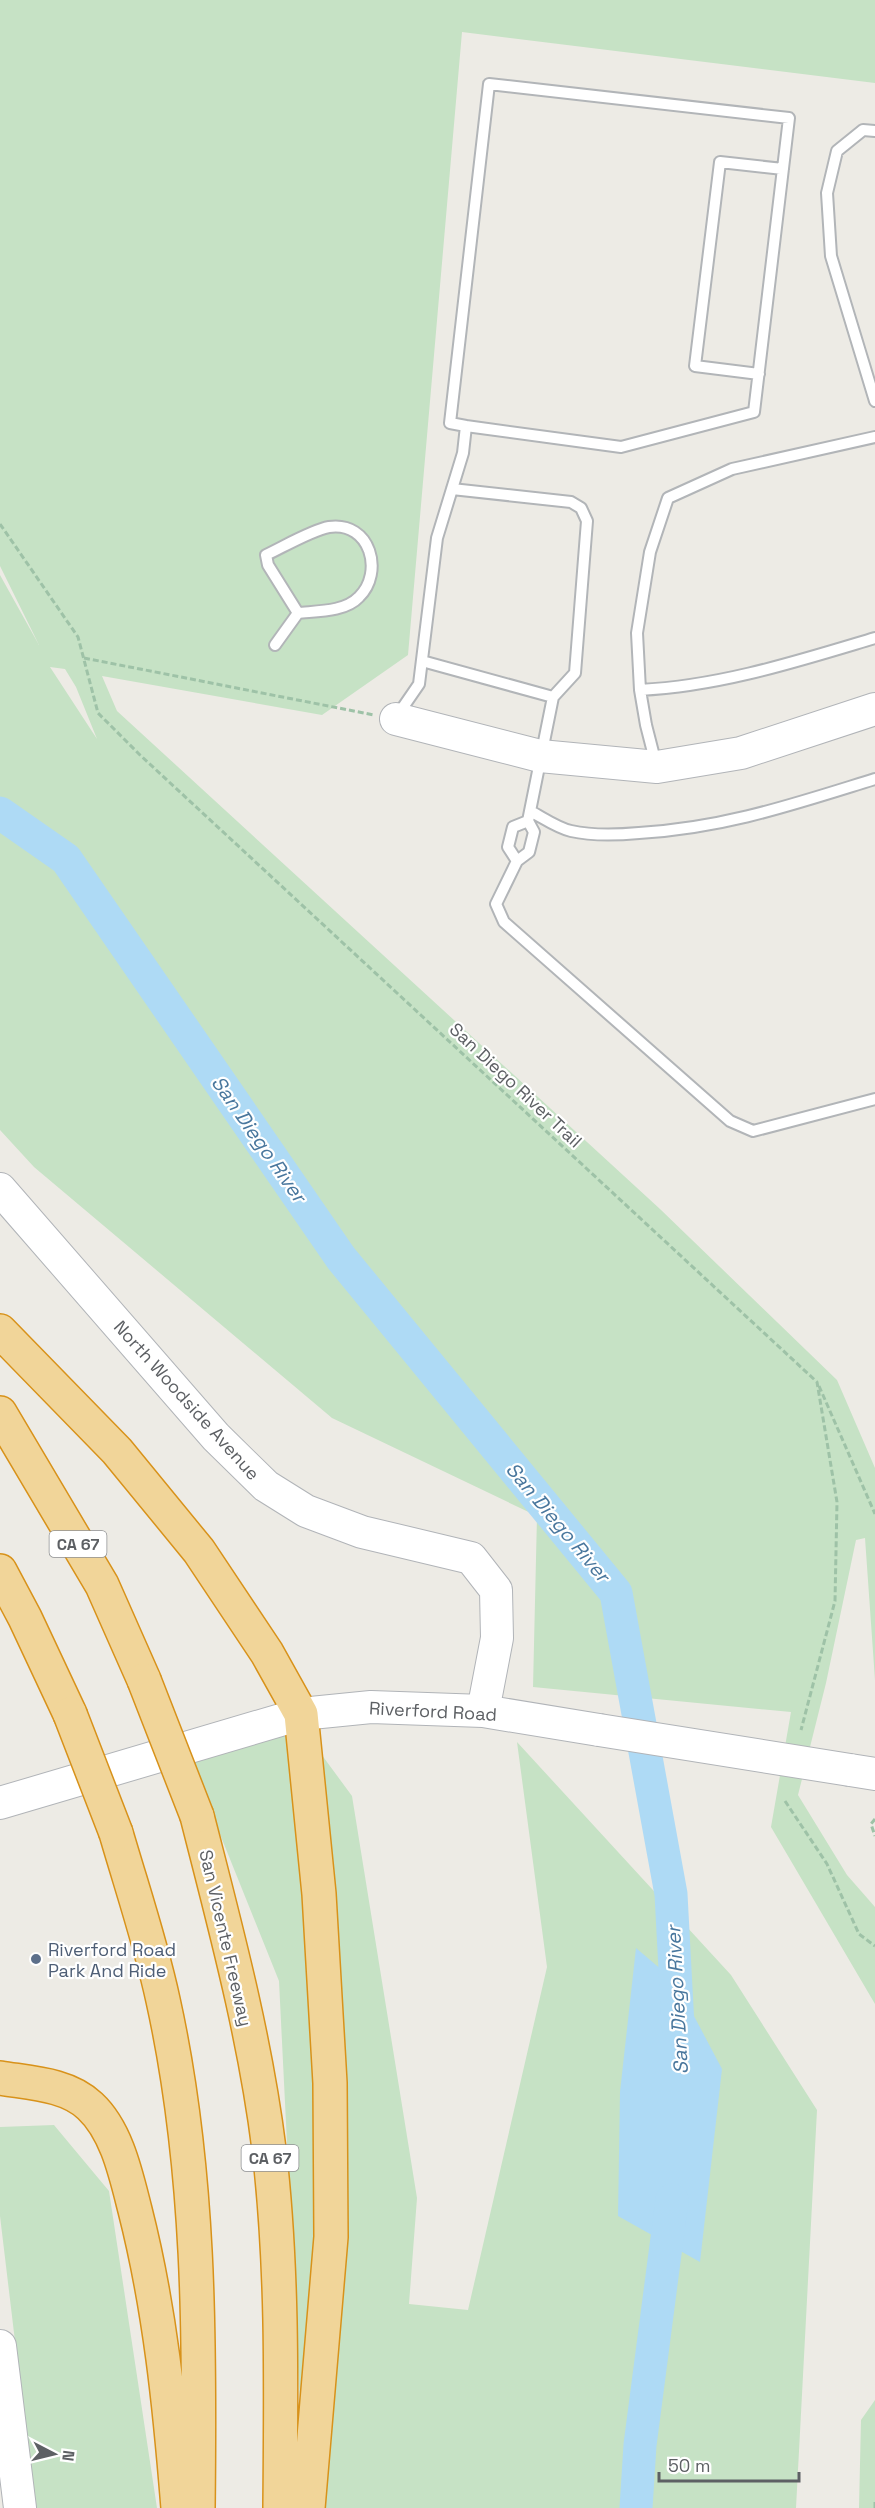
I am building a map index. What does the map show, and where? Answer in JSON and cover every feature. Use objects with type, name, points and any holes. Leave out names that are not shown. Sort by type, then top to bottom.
[{"type":"highway","points":[[0,1331],[117,1450],[199,1551],[267,1653],[301,1714],[319,1894],[330,2083],[331,2225],[308,2508]]},
{"type":"highway","name":"San Vicente Freeway","points":[[0,1413],[102,1585],[144,1680],[197,1816],[241,1986],[269,2148],[281,2288],[280,2508]]},
{"type":"highway","points":[[0,1571],[70,1714],[116,1833],[163,2000],[187,2150],[200,2325],[198,2508]]},
{"type":"highway","points":[[0,2078],[59,2088],[90,2105],[108,2128],[126,2173],[151,2276],[168,2383],[178,2508]]},
{"type":"street","points":[[396,719],[540,756],[657,767],[741,753],[875,709]]},
{"type":"street","name":"North Woodside Avenue","points":[[0,1189],[216,1437],[266,1486],[306,1511],[362,1532],[471,1557],[496,1590],[497,1638],[483,1711]]},
{"type":"street","name":"Riverford Road","points":[[0,1803],[301,1714],[371,1707],[483,1711],[862,1772]]},
{"type":"street","points":[[0,2346],[20,2508]]},
{"type":"lane","points":[[489,84],[789,118],[759,374],[754,412],[621,447],[450,423],[489,84]]},
{"type":"lane","points":[[875,131],[863,130],[837,151],[827,193],[831,256],[875,401]]},
{"type":"lane","points":[[759,374],[695,366],[720,162],[783,169]]},
{"type":"lane","points":[[396,719],[419,684],[438,538],[463,453],[466,426]]},
{"type":"lane","points":[[657,767],[640,690],[637,633],[650,552],[668,498],[732,469],[875,436]]},
{"type":"lane","points":[[452,489],[571,502],[581,508],[587,521],[575,673],[554,697],[529,816],[534,832],[529,852],[517,861],[496,904],[504,922],[730,1121],[753,1131],[875,1099]]},
{"type":"lane","points":[[275,645],[298,613],[349,604],[360,597],[367,585],[371,556],[360,533],[346,526],[327,527],[266,555],[268,565],[298,613]]},
{"type":"lane","points":[[640,690],[667,689],[757,673],[875,638]]},
{"type":"lane","points":[[422,661],[554,697]]},
{"type":"lane","points":[[529,816],[568,831],[609,835],[675,831],[744,819],[875,779]]},
{"type":"lane","points":[[517,861],[508,847],[513,827],[529,816]]},
{"type":"path","name":"San Diego River Trail","points":[[0,524],[78,637],[98,713],[140,755],[817,1382]]},
{"type":"path","points":[[84,658],[396,719]]},
{"type":"path","points":[[817,1382],[875,1514]]},
{"type":"path","points":[[801,1730],[835,1601],[837,1502],[817,1382]]},
{"type":"path","points":[[785,1801],[827,1864],[859,1934],[875,1946]]},
{"type":"path","points":[[875,1819],[871,1824],[875,1836]]},
{"type":"path","points":[[875,2499],[875,2508]]},
{"type":"green space","points":[[0,0],[875,0],[875,83],[462,32],[408,655],[322,715],[102,676],[117,711],[660,1209],[837,1380],[875,1468],[875,1680],[865,1538],[856,1540],[826,1683],[798,1795],[847,1875],[875,1907],[875,2004],[771,1827],[791,1712],[533,1687],[537,1516],[332,1418],[34,1167],[0,1130],[0,575],[39,645],[0,566]],"holes":[[[50,667],[65,669],[76,687],[97,739]]]},
{"type":"green space","points":[[302,1728],[352,1796],[417,2198],[409,2304],[468,2310],[547,1967],[517,1742],[731,1975],[817,2110],[796,2508],[305,2508],[279,1981],[191,1762]]},
{"type":"green space","points":[[54,2125],[109,2191],[157,2508],[35,2508],[0,2216],[0,2127]]},
{"type":"green space","points":[[875,2400],[875,2508],[859,2508],[861,2420]]},
{"type":"water","points":[[636,1948],[676,1982],[722,2069],[700,2262],[618,2216],[620,2092]]},
{"type":"waterway","name":"San Diego River","points":[[0,813],[66,859],[341,1258],[616,1593],[671,1894],[678,2026]]},
{"type":"waterway","name":"San Diego River","points":[[636,2508],[640,2445],[672,2200]]},
{"type":"place","name":"Riverford Road Park And Ride","points":[[36,1959]]}]
